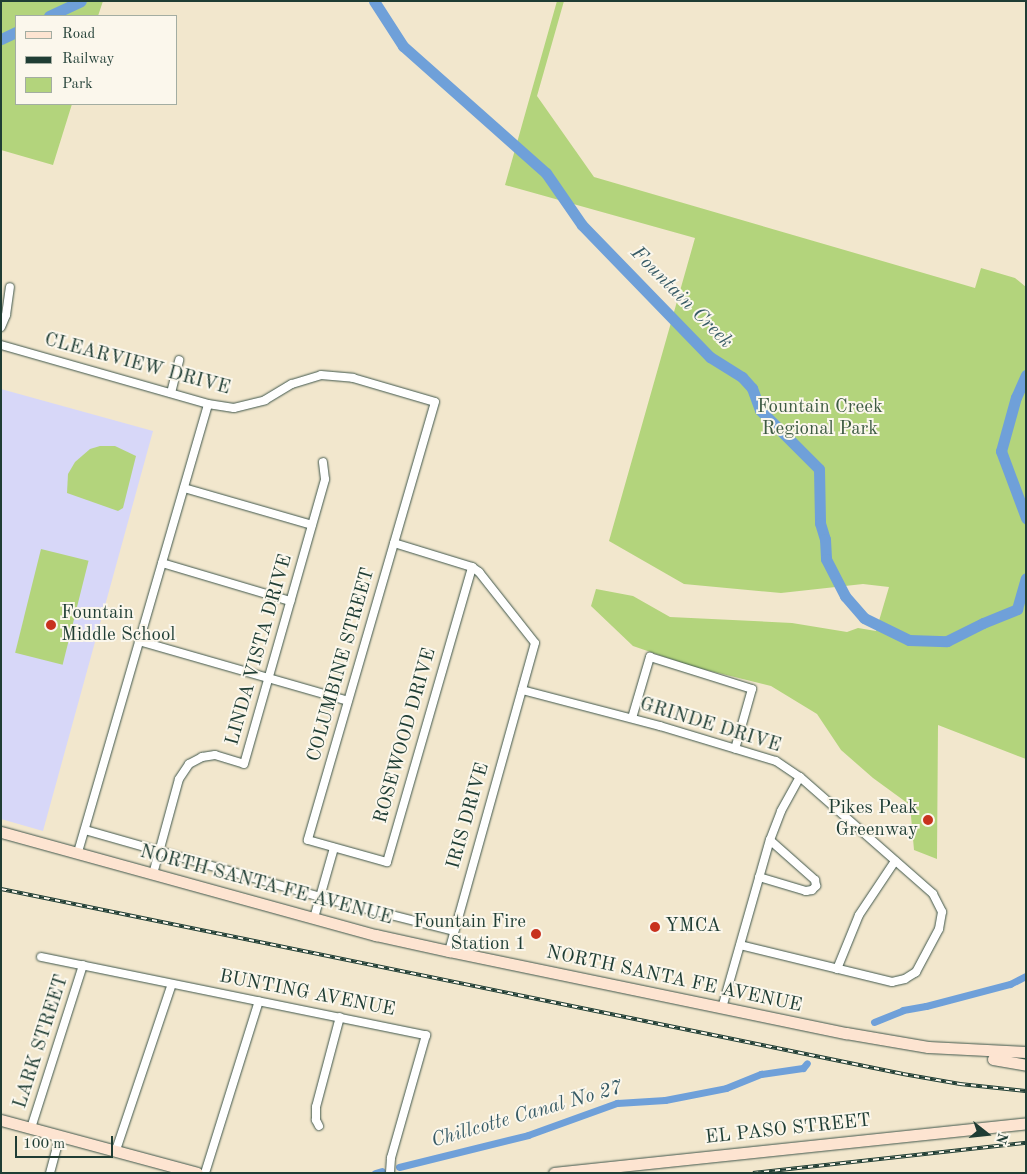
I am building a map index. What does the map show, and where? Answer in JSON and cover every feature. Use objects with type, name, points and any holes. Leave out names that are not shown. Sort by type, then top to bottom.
[{"type":"main road","name":"NORTH SANTA FE AVENUE","points":[[1,832],[314,918],[449,951],[722,1008],[916,1045],[963,1050],[1026,1052]]},
{"type":"main road","points":[[916,1045],[927,1052],[1012,1061],[1026,1065]]},
{"type":"main road","points":[[1,1120],[197,1173]]},
{"type":"main road","name":"EL PASO STREET","points":[[554,1173],[1026,1123]]},
{"type":"street","points":[[1,326],[6,315],[10,287]]},
{"type":"street","name":"CLEARVIEW DRIVE","points":[[1,346],[208,404],[234,408],[265,400],[292,384],[321,375],[353,378],[435,402]]},
{"type":"street","points":[[171,393],[179,360]]},
{"type":"street","name":"COLUMBINE STREET","points":[[334,848],[308,840],[435,402]]},
{"type":"street","points":[[78,852],[208,404]]},
{"type":"street","name":"LINDA VISTA DRIVE","points":[[153,874],[179,779],[189,764],[202,757],[215,755],[244,764],[325,479],[323,462]]},
{"type":"street","points":[[184,488],[312,525]]},
{"type":"street","points":[[394,543],[472,567]]},
{"type":"street","points":[[162,563],[290,601]]},
{"type":"street","name":"IRIS DRIVE","points":[[449,951],[535,642],[479,572],[472,567]]},
{"type":"street","name":"ROSEWOOD DRIVE","points":[[334,848],[387,862],[472,567]]},
{"type":"street","points":[[140,641],[348,701]]},
{"type":"street","points":[[632,718],[650,657],[752,689],[735,749]]},
{"type":"street","name":"GRINDE DRIVE","points":[[522,690],[632,718],[776,761],[800,776],[932,894],[940,904],[942,923],[916,972],[906,979],[885,981],[740,944]]},
{"type":"street","points":[[722,1008],[770,840],[781,811],[800,776]]},
{"type":"street","points":[[85,830],[320,898],[454,931]]},
{"type":"street","points":[[759,877],[806,891],[812,890],[816,886],[815,880],[770,840]]},
{"type":"street","points":[[314,918],[334,848]]},
{"type":"street","points":[[837,969],[859,915],[895,861]]},
{"type":"street","name":"BUNTING AVENUE","points":[[41,957],[426,1035],[391,1158],[390,1173]]},
{"type":"street","name":"LARK STREET","points":[[31,1128],[83,966]]},
{"type":"street","points":[[116,1150],[172,984]]},
{"type":"street","points":[[205,1173],[259,1001]]},
{"type":"street","points":[[319,1126],[316,1120],[316,1107],[340,1018]]},
{"type":"street","points":[[50,1173],[60,1136]]},
{"type":"shaded area","name":"Fountain Middle School","points":[[1,389],[153,431],[43,831],[1,819]]},
{"type":"green space","points":[[1,1],[103,1],[98,15],[15,15],[15,105],[72,105],[53,165],[1,150]]},
{"type":"green space","name":"Fountain Creek Regional Park","points":[[557,1],[564,1],[537,96],[594,177],[975,288],[981,268],[1015,278],[1026,287],[1026,759],[938,725],[937,859],[914,850],[910,805],[873,778],[841,750],[817,714],[771,686],[694,667],[633,646],[591,606],[596,589],[633,596],[670,617],[792,623],[847,632],[858,628],[876,631],[889,587],[863,584],[781,593],[684,584],[609,541],[695,238],[505,185]]},
{"type":"green space","points":[[100,446],[115,446],[136,456],[123,508],[118,511],[67,493],[68,474],[75,462],[90,449]]},
{"type":"green space","points":[[41,549],[89,561],[63,665],[15,653]]},
{"type":"waterway","name":"Fountain Creek","points":[[51,15],[81,1]]},
{"type":"waterway","name":"Fountain Creek","points":[[374,1],[403,46],[546,173],[582,225],[710,357],[742,377],[752,388],[760,410],[819,469],[820,523],[825,539],[826,559],[845,596],[864,618],[909,640],[947,641],[1017,609],[1026,578]]},
{"type":"waterway","name":"Fountain Creek","points":[[1,39],[15,32]]},
{"type":"waterway","name":"Fountain Creek","points":[[1026,375],[1016,397],[1001,451],[1026,518]]},
{"type":"waterway","name":"Chillcotte Canal No 27","points":[[874,1022],[903,1010],[926,1006],[1010,984],[1026,976]]},
{"type":"waterway","name":"Chillcotte Canal No 27","points":[[399,1167],[528,1135],[617,1103],[665,1100],[726,1088],[761,1074],[803,1068],[807,1063]]},
{"type":"waterway","name":"Chillcotte Canal No 27","points":[[375,1173],[382,1171]]},
{"type":"railway","points":[[1,889],[903,1074],[960,1084],[1026,1091]]},
{"type":"railway","points":[[753,1173],[1026,1143]]},
{"type":"place","name":"Fountain Middle School","points":[[51,625]]},
{"type":"place","name":"Pikes Peak Greenway","points":[[928,820]]},
{"type":"place","name":"YMCA","points":[[655,927]]},
{"type":"place","name":"Fountain Fire Station 1","points":[[536,934]]}]
